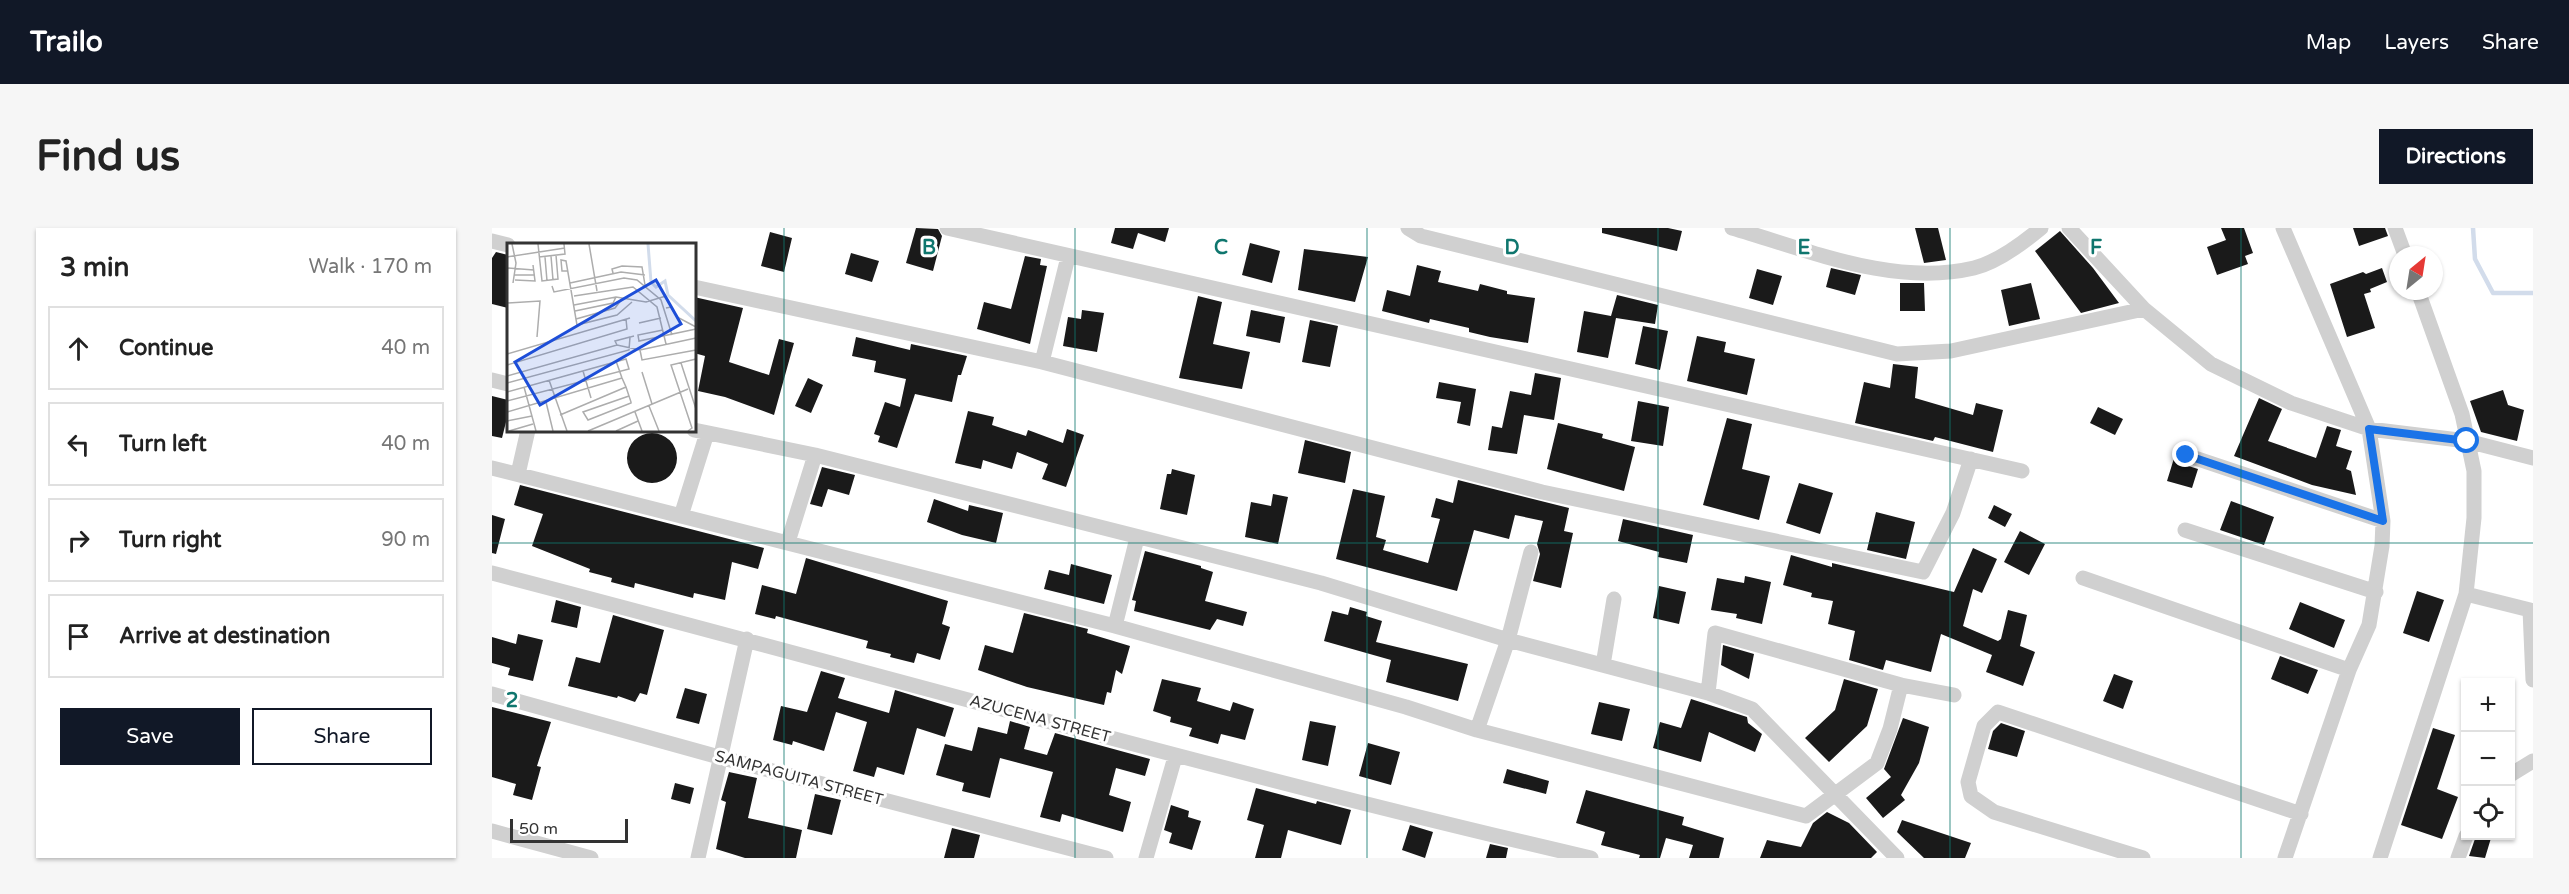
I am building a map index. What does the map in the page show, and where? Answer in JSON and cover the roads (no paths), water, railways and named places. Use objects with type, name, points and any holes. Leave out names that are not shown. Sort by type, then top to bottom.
[{"type":"street","points":[[947,228],[2022,471]]},
{"type":"street","points":[[1408,228],[1421,236],[1897,354],[1951,351],[2144,309]]},
{"type":"street","points":[[1732,228],[1874,268],[1922,274],[1976,267],[2022,244],[2041,228]]},
{"type":"street","points":[[2069,228],[2144,309],[2211,364],[2291,403],[2369,429],[2467,441],[2533,458]]},
{"type":"street","points":[[2283,228],[2369,429],[2383,521],[2376,592],[2369,625],[2349,669],[2285,858]]},
{"type":"street","points":[[2395,228],[2402,246]]},
{"type":"street","points":[[492,241],[507,245]]},
{"type":"street","points":[[1042,362],[1068,257]]},
{"type":"street","points":[[696,288],[1042,362],[1542,492],[1923,572],[1953,513],[1971,459]]},
{"type":"street","points":[[2380,858],[2466,594],[2474,518],[2474,471],[2462,414],[2421,300]]},
{"type":"street","points":[[492,380],[507,384]]},
{"type":"street","points":[[681,516],[701,431],[815,454],[1321,584],[1508,640],[1708,693],[1752,709],[1896,858]]},
{"type":"street","points":[[518,474],[528,432]]},
{"type":"street","points":[[788,542],[815,454]]},
{"type":"street","points":[[2186,455],[2383,521]]},
{"type":"street","points":[[492,468],[1115,626],[1406,707],[1477,730],[1806,816],[1877,763],[1890,729],[1901,685]]},
{"type":"street","points":[[2185,530],[2376,592]]},
{"type":"street","points":[[1115,626],[1137,537]]},
{"type":"street","points":[[1477,730],[1508,640],[1532,552]]},
{"type":"street","name":"AZUCENA STREET","points":[[492,573],[747,639],[1175,757],[1591,858]]},
{"type":"street","points":[[2083,578],[2349,669]]},
{"type":"street","points":[[2466,594],[2530,610],[2533,680]]},
{"type":"street","points":[[1603,665],[1614,599]]},
{"type":"street","points":[[1708,693],[1715,633],[1901,685],[1954,694]]},
{"type":"street","points":[[698,858],[718,757],[747,639]]},
{"type":"street","name":"SAMPAGUITA STREET","points":[[492,694],[718,757],[1106,858]]},
{"type":"street","points":[[2143,858],[1994,812],[1971,796],[1968,782],[1982,734],[1990,718],[1998,712],[2301,813]]},
{"type":"street","points":[[1146,858],[1175,757]]},
{"type":"street","points":[[2515,772],[2533,761]]},
{"type":"street","points":[[492,831],[580,857]]},
{"type":"street","points":[[2458,858],[2465,840]]},
{"type":"waterway","points":[[2473,228],[2475,259],[2493,293],[2533,293]]}]
